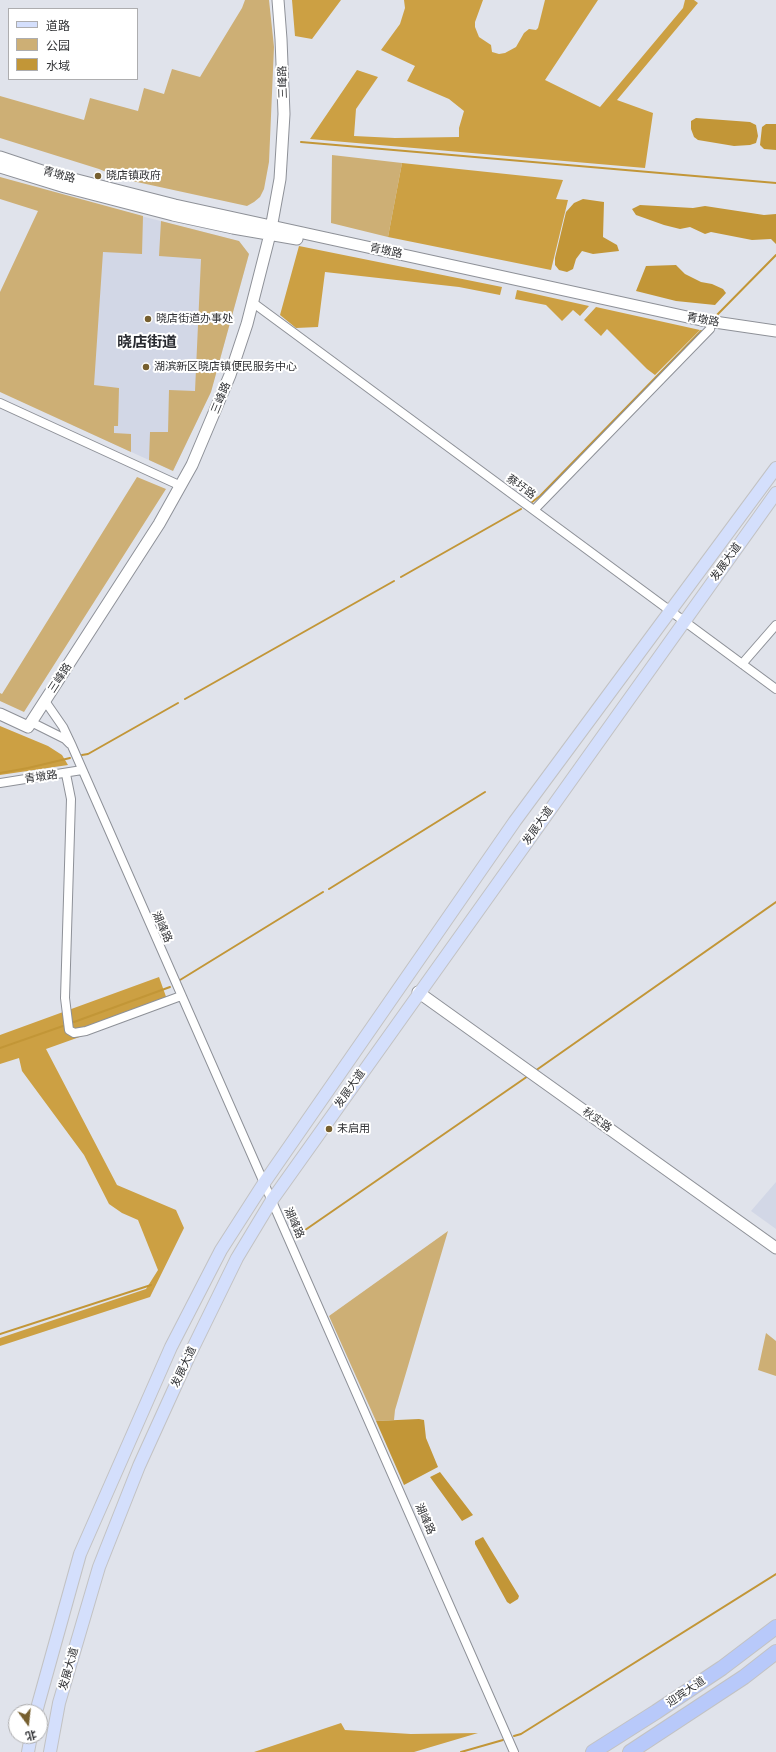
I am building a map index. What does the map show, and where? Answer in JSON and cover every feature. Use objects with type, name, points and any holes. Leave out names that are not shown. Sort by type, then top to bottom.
[{"type":"highway","name":"迎宾大道","points":[[592,1752],[722,1668],[776,1627]]},
{"type":"highway","name":"迎宾大道","points":[[630,1752],[744,1677],[776,1652]]},
{"type":"main road","name":"三峰路","points":[[30,724],[159,524],[181,486],[192,465],[230,375],[252,302],[271,230],[280,179],[284,114],[278,0]]},
{"type":"main road","name":"青墩路","points":[[0,157],[42,171],[312,242],[710,329],[776,337]]},
{"type":"main road","name":"青墩路","points":[[0,167],[64,187],[173,215],[271,230],[701,320],[776,331]]},
{"type":"main road","name":"发展大道","points":[[38,1704],[80,1554],[171,1347],[221,1250],[264,1182],[516,821],[776,468]]},
{"type":"main road","name":"发展大道","points":[[50,1752],[59,1703],[98,1567],[127,1495],[189,1356],[236,1258],[272,1200],[418,992],[776,493]]},
{"type":"main road","points":[[0,707],[30,724]]},
{"type":"main road","points":[[0,714],[30,724]]},
{"type":"main road","name":"秋实路","points":[[418,992],[776,1248]]},
{"type":"street","name":"蔡圩路","points":[[252,302],[776,689]]},
{"type":"street","points":[[534,510],[710,329]]},
{"type":"street","points":[[0,403],[181,486]]},
{"type":"street","points":[[742,664],[776,625]]},
{"type":"street","name":"湖峰路","points":[[45,701],[62,727],[72,746],[514,1752]]},
{"type":"street","points":[[30,724],[65,740],[72,746]]},
{"type":"street","name":"青墩路","points":[[0,783],[66,774],[82,770]]},
{"type":"street","points":[[66,774],[71,798],[65,998],[69,1030],[74,1032],[86,1031],[181,996]]},
{"type":"shaded area","points":[[292,0],[341,0],[312,39],[295,36]]},
{"type":"shaded area","points":[[404,0],[483,0],[475,22],[475,27],[479,37],[491,45],[492,52],[499,54],[505,53],[516,47],[524,33],[529,29],[536,30],[538,28],[545,0],[598,0],[545,80],[600,107],[683,8],[685,0],[694,0],[698,3],[617,100],[653,113],[645,168],[310,139],[357,70],[378,77],[356,109],[354,136],[395,138],[459,137],[459,128],[464,111],[449,99],[407,81],[415,66],[381,50],[400,24],[405,8]]},
{"type":"shaded area","points":[[402,163],[563,180],[556,199],[568,200],[551,270],[388,237]]},
{"type":"shaded area","name":"晓店街道办事处","points":[[94,204],[239,241],[249,254],[211,392],[173,471],[72,425]]},
{"type":"shaded area","points":[[299,246],[502,287],[500,295],[459,287],[325,272],[318,327],[296,328],[280,315]]},
{"type":"shaded area","points":[[517,290],[589,306],[580,316],[573,310],[562,321],[546,305],[515,299]]},
{"type":"shaded area","points":[[596,307],[700,330],[655,375],[647,369],[607,329],[601,336],[584,320]]},
{"type":"shaded area","points":[[0,726],[48,746],[62,755],[68,765],[0,775]]},
{"type":"shaded area","points":[[159,977],[169,1005],[46,1049],[117,1185],[176,1210],[184,1228],[150,1297],[0,1346],[0,1338],[146,1289],[158,1270],[138,1220],[122,1213],[109,1204],[84,1155],[22,1071],[19,1058],[0,1064],[0,1035]]},
{"type":"shaded area","points":[[776,1182],[776,1229],[751,1211]]},
{"type":"shaded area","points":[[341,1723],[345,1730],[411,1734],[478,1733],[414,1752],[254,1752]]},
{"type":"green space","points":[[245,0],[269,0],[274,47],[269,162],[264,189],[260,197],[247,206],[123,179],[99,169],[0,138],[0,96],[84,120],[90,98],[138,111],[144,88],[164,94],[172,69],[200,77],[242,8]]},
{"type":"green space","points":[[332,155],[402,163],[388,237],[331,223]]},
{"type":"green space","points":[[0,177],[143,216],[142,254],[103,252],[94,385],[119,388],[118,426],[114,426],[114,433],[131,434],[131,452],[0,392],[0,292],[38,211],[0,199]]},
{"type":"green space","points":[[161,221],[239,241],[249,254],[211,392],[173,471],[149,460],[150,432],[168,432],[169,390],[195,391],[201,259],[159,256]]},
{"type":"green space","points":[[137,477],[166,489],[24,712],[0,701],[0,693],[2,694]]},
{"type":"green space","points":[[448,1231],[395,1410],[394,1420],[376,1421],[329,1316]]},
{"type":"green space","points":[[766,1333],[776,1341],[776,1376],[758,1370]]},
{"type":"water","points":[[696,118],[750,122],[756,125],[758,136],[756,143],[734,146],[698,140],[694,137],[691,129],[691,121]]},
{"type":"water","points":[[766,124],[776,124],[776,150],[764,149],[760,145],[762,127]]},
{"type":"water","points":[[583,199],[604,202],[603,237],[617,245],[619,251],[593,254],[582,251],[576,259],[573,269],[567,272],[559,270],[555,265],[555,258],[566,212],[574,203]]},
{"type":"water","points":[[640,205],[693,208],[705,206],[764,215],[776,214],[776,244],[771,239],[752,240],[711,232],[705,234],[690,227],[680,229],[664,225],[636,215],[632,209]]},
{"type":"water","points":[[676,265],[685,274],[701,282],[712,284],[723,289],[726,293],[715,305],[676,301],[636,291],[646,266]]},
{"type":"water","points":[[424,1420],[426,1438],[438,1467],[404,1485],[376,1421]]},
{"type":"water","points":[[440,1472],[473,1515],[462,1521],[430,1477]]},
{"type":"water","points":[[483,1537],[519,1596],[518,1599],[510,1604],[507,1602],[475,1544],[475,1541]]},
{"type":"waterway","points":[[301,142],[776,183]]},
{"type":"waterway","points":[[714,318],[776,255]]},
{"type":"waterway","points":[[532,502],[540,496],[701,331]]},
{"type":"waterway","points":[[401,577],[521,509]]},
{"type":"waterway","points":[[185,699],[394,581]]},
{"type":"waterway","points":[[82,755],[88,754],[178,703]]},
{"type":"waterway","points":[[0,773],[70,758]]},
{"type":"waterway","points":[[329,889],[485,792]]},
{"type":"waterway","points":[[180,980],[323,892]]},
{"type":"waterway","points":[[535,1071],[776,902]]},
{"type":"waterway","points":[[74,1022],[170,987]]},
{"type":"waterway","points":[[0,1048],[63,1026]]},
{"type":"waterway","points":[[295,1237],[528,1076]]},
{"type":"waterway","points":[[0,1334],[151,1285]]},
{"type":"waterway","points":[[514,1736],[521,1734],[776,1574]]},
{"type":"waterway","points":[[461,1752],[503,1740]]},
{"type":"place","name":"晓店镇政府","points":[[98,176]]},
{"type":"place","name":"晓店街道办事处","points":[[148,319]]},
{"type":"place","name":"湖滨新区晓店镇便民服务中心","points":[[146,367]]},
{"type":"place","name":"未启用","points":[[329,1129]]},
{"type":"district","name":"晓店街道","points":[[147,343]]}]
